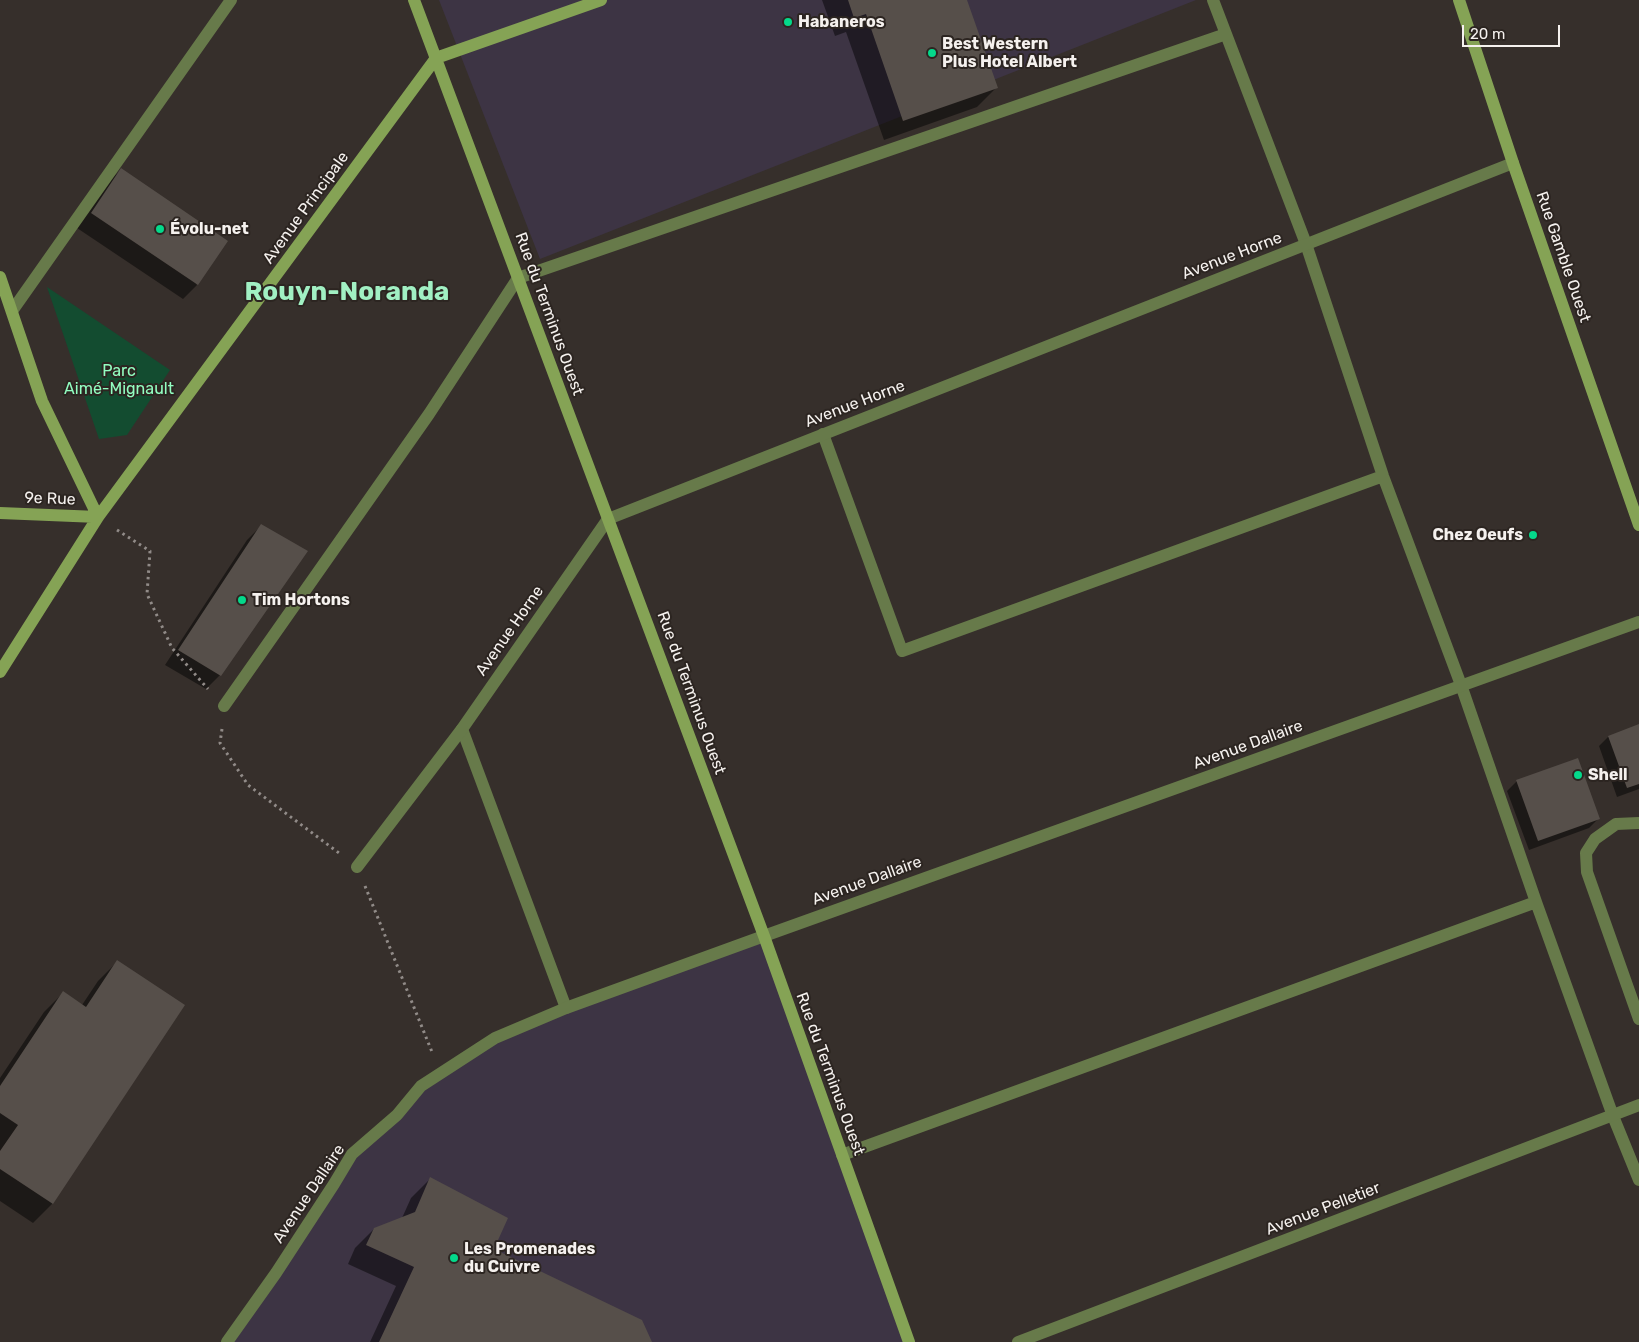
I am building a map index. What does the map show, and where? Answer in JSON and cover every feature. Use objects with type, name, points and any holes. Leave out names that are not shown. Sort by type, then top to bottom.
[{"type":"street","points":[[12,311],[231,0]]},
{"type":"street","name":"Rue du Terminus Ouest","points":[[414,0],[764,936],[909,1342]]},
{"type":"street","points":[[436,58],[601,0]]},
{"type":"street","points":[[1213,0],[1306,244],[1382,476],[1461,685],[1536,902],[1613,1116],[1639,1180]]},
{"type":"street","name":"Rue Gamble Ouest","points":[[1459,0],[1513,163],[1639,525]]},
{"type":"street","points":[[224,706],[429,414],[518,278],[1226,34]]},
{"type":"street","name":"Avenue Principale","points":[[0,672],[98,517],[436,58]]},
{"type":"street","name":"Avenue Horne","points":[[357,867],[462,729],[608,519],[1513,163]]},
{"type":"street","points":[[0,276],[42,401],[98,517]]},
{"type":"street","points":[[823,434],[902,651],[1382,476]]},
{"type":"street","name":"9e Rue","points":[[0,513],[98,517]]},
{"type":"street","name":"Avenue Dallaire","points":[[227,1342],[276,1274],[352,1154],[398,1115],[421,1086],[495,1038],[566,1008],[764,936],[1639,622]]},
{"type":"street","points":[[462,729],[566,1008]]},
{"type":"street","points":[[1639,823],[1616,824],[1595,839],[1586,853],[1587,872],[1639,1019]]},
{"type":"street","points":[[842,1154],[1536,902]]},
{"type":"street","name":"Avenue Pelletier","points":[[1018,1342],[1639,1105]]},
{"type":"path","points":[[98,517],[150,551],[147,594],[172,648],[224,706],[220,743],[248,785],[357,867],[440,1074]]},
{"type":"shaded area","points":[[439,0],[1196,0],[540,259]]},
{"type":"shaded area","points":[[764,936],[909,1342],[227,1342],[352,1154],[421,1086],[481,1047]]},
{"type":"green space","name":"Parc Aimé-Mignault","points":[[47,287],[170,370],[127,435],[99,439]]},
{"type":"building","name":"Best Western Plus Hotel Albert","points":[[848,0],[967,0],[998,88],[903,121],[866,14],[854,18]]},
{"type":"building","name":"Évolu-net","points":[[121,168],[228,241],[198,285],[91,213]]},
{"type":"building","name":"Tim Hortons","points":[[261,524],[308,551],[221,676],[178,650]]},
{"type":"building","points":[[1639,724],[1639,784],[1627,788],[1608,736]]},
{"type":"building","points":[[1578,758],[1600,819],[1538,841],[1516,780]]},
{"type":"building","points":[[117,960],[185,1005],[53,1204],[0,1169],[0,1151],[18,1125],[0,1113],[0,1086],[63,991],[86,1007]]},
{"type":"building","name":"Les Promenades du Cuivre","points":[[430,1177],[508,1218],[494,1249],[642,1320],[652,1342],[379,1342],[414,1267],[366,1245],[374,1228],[415,1212]]},
{"type":"place","name":"Habaneros","points":[[788,22]]},
{"type":"place","name":"Best Western Plus Hotel Albert","points":[[932,53]]},
{"type":"place","name":"Évolu-net","points":[[160,229]]},
{"type":"place","name":"Chez Oeufs","points":[[1533,535]]},
{"type":"place","name":"Tim Hortons","points":[[242,600]]},
{"type":"place","name":"Shell","points":[[1578,775]]},
{"type":"place","name":"Les Promenades du Cuivre","points":[[454,1258]]},
{"type":"district","name":"Rouyn-Noranda","points":[[347,292]]}]
